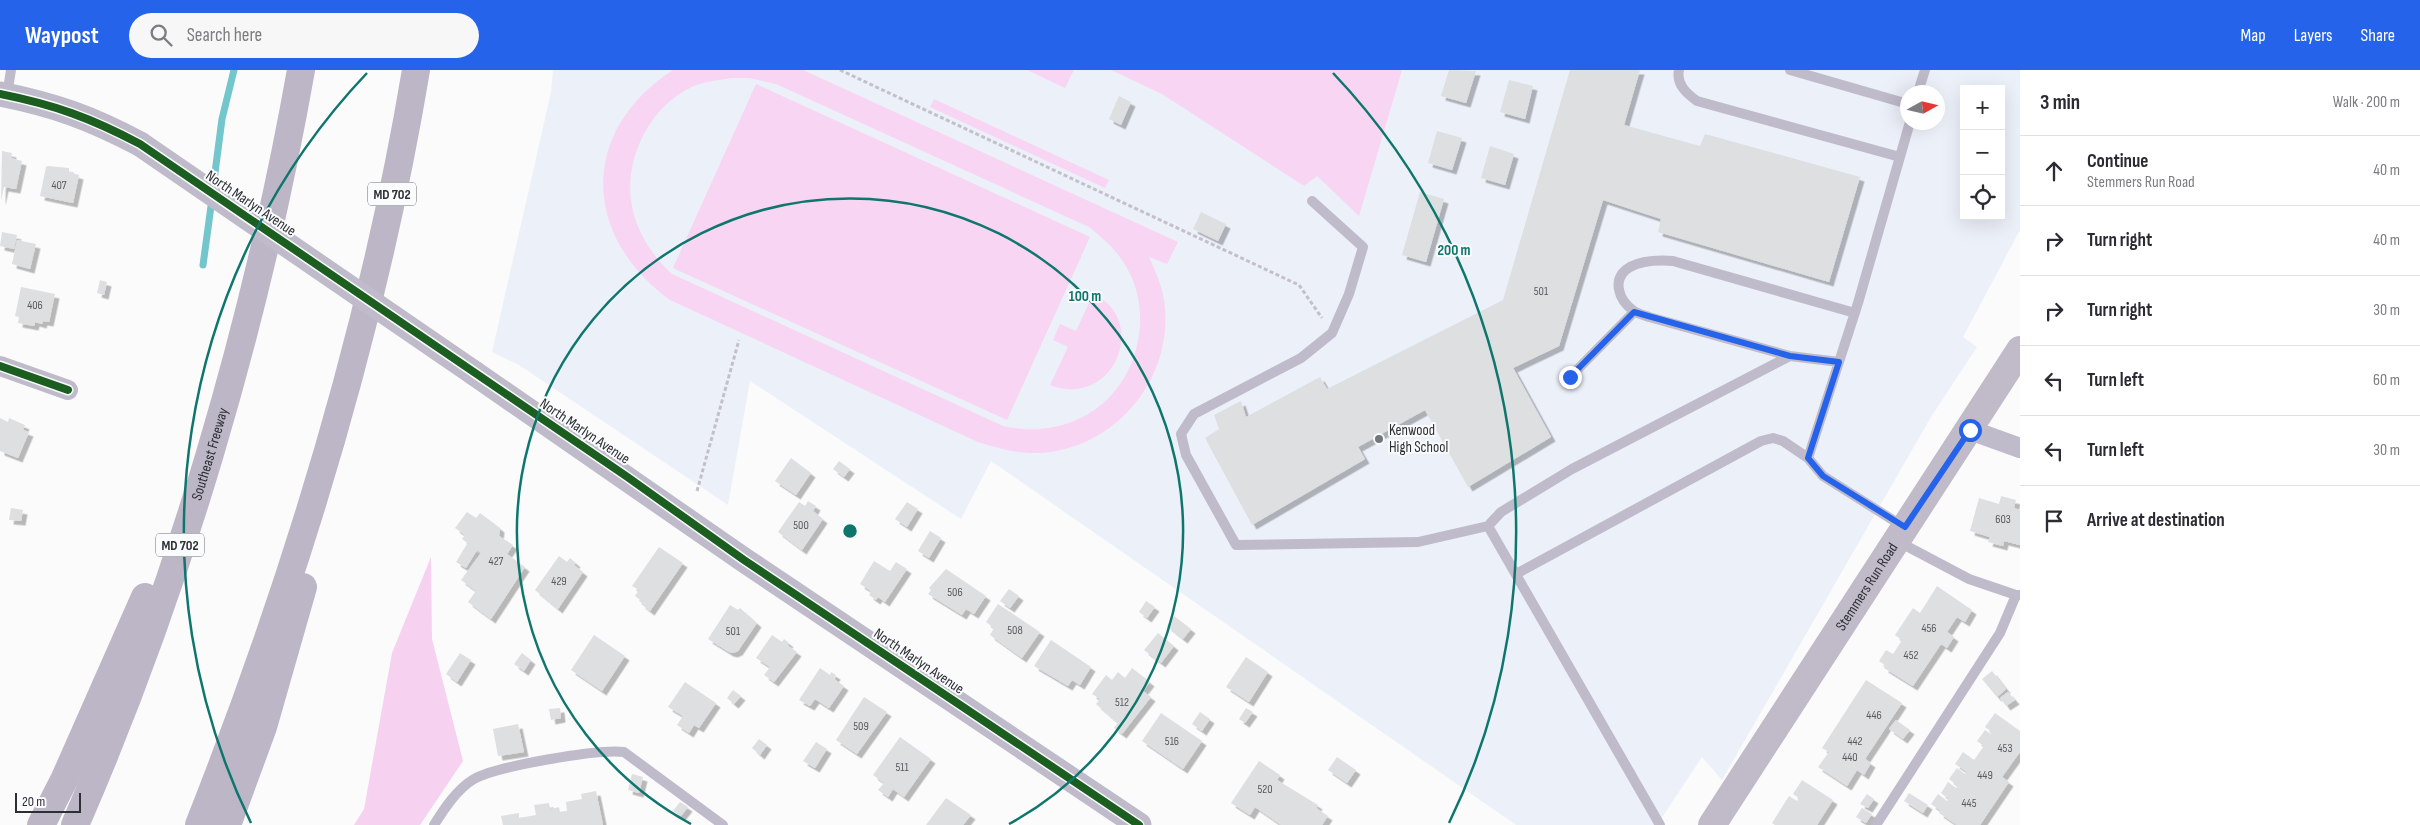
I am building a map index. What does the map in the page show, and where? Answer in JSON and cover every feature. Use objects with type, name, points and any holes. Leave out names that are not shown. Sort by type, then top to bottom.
[{"type":"highway","name":"Southeast Freeway","points":[[75,825],[143,655],[183,537],[217,426],[262,258],[301,70]]},
{"type":"highway","name":"MD 702","points":[[199,825],[276,616],[329,448],[364,318],[408,118],[416,70]]},
{"type":"highway","points":[[41,825],[66,778],[172,534],[211,425],[262,258]]},
{"type":"highway","points":[[227,825],[263,727],[295,620],[337,449],[364,318]]},
{"type":"main road","name":"Stemmers Run Road","points":[[1712,825],[1970,430],[2020,350]]},
{"type":"street","name":"North Marlyn Avenue","points":[[4,95],[45,103],[98,122],[140,144],[752,565],[1139,825]]},
{"type":"street","points":[[0,366],[68,390]]},
{"type":"street","points":[[1970,430],[2020,448]]},
{"type":"lane","points":[[4,95],[11,70]]},
{"type":"lane","points":[[1679,70],[1678,76],[1684,92],[1697,101],[1900,157]]},
{"type":"lane","points":[[1790,70],[1900,102]]},
{"type":"lane","points":[[1920,85],[1925,70]]},
{"type":"lane","points":[[1808,458],[1855,313],[1908,130]]},
{"type":"lane","points":[[1312,201],[1363,247],[1349,294],[1332,333],[1301,358],[1194,414],[1181,434],[1186,455],[1236,545],[1418,542],[1488,526],[1501,512],[1572,469],[1790,356]]},
{"type":"lane","points":[[1839,362],[1790,356],[1634,312],[1620,297],[1617,286],[1621,274],[1631,267],[1658,260],[1673,261],[1855,313]]},
{"type":"lane","points":[[1570,377],[1634,312]]},
{"type":"lane","points":[[1516,574],[1761,441],[1773,438],[1783,441],[1808,458],[1823,476],[1901,534],[1969,580],[2018,595],[2000,633],[1876,825]]},
{"type":"lane","points":[[1488,526],[1660,825]]},
{"type":"lane","points":[[434,825],[459,791],[475,779],[495,772],[548,760],[609,750],[624,752],[723,825]]},
{"type":"path","points":[[840,70],[1299,285],[1332,333]]},
{"type":"path","points":[[697,491],[738,340]]},
{"type":"shaded area","name":"Kenwood High School","points":[[553,70],[2020,70],[2020,230],[1963,337],[1977,347],[1931,417],[1722,780],[1702,757],[1657,825],[1516,825],[991,461],[961,519],[750,381],[728,505],[519,365],[492,352],[551,92]]},
{"type":"shaded area","points":[[673,70],[803,70],[1178,242],[1167,264],[1149,257],[1163,294],[1165,330],[1160,358],[1148,384],[1132,407],[1111,427],[1087,441],[1060,450],[1030,453],[1011,451],[978,442],[670,300],[641,274],[620,246],[607,215],[603,184],[608,153],[620,123],[642,95]],"holes":[[[732,78],[749,78],[776,84],[1089,227],[1101,237],[1117,253],[1129,272],[1135,287],[1140,311],[1139,335],[1133,359],[1123,380],[1109,398],[1092,412],[1072,422],[1051,428],[1027,429],[1003,426],[672,274],[646,243],[632,208],[630,189],[636,151],[654,118],[679,94],[694,86],[708,82]]]},
{"type":"shaded area","points":[[1027,70],[1074,70],[1065,88]]},
{"type":"shaded area","points":[[1111,70],[1402,70],[1359,216],[1317,176],[1304,186],[1162,94]]},
{"type":"shaded area","points":[[756,84],[1090,237],[1007,420],[673,268]]},
{"type":"shaded area","points":[[934,99],[1109,180],[1105,188],[930,107]]},
{"type":"shaded area","points":[[1093,294],[1110,306],[1119,322],[1121,340],[1117,358],[1107,374],[1092,385],[1073,389],[1050,385],[1068,347],[1053,340],[1060,324],[1076,331]]},
{"type":"shaded area","points":[[431,557],[432,639],[463,761],[420,825],[354,825],[364,809],[392,653]]},
{"type":"building","points":[[1449,70],[1476,71],[1466,103],[1441,96]]},
{"type":"building","points":[[1570,70],[1640,70],[1624,125],[1700,146],[1705,134],[1860,177],[1829,282],[1658,232],[1661,219],[1603,200],[1559,346],[1513,368],[1551,437],[1468,487],[1425,410],[1358,447],[1365,459],[1252,525],[1205,438],[1219,429],[1214,415],[1241,401],[1246,417],[1320,377],[1327,389],[1503,300]]},
{"type":"building","points":[[1509,80],[1533,86],[1525,119],[1500,112]]},
{"type":"building","points":[[1119,96],[1131,102],[1121,125],[1109,119]]},
{"type":"building","points":[[1437,131],[1462,138],[1452,170],[1428,163]]},
{"type":"building","points":[[1490,146],[1514,154],[1505,185],[1481,178]]},
{"type":"building","points":[[2,151],[12,153],[11,158],[22,161],[16,189],[4,187],[1,201]]},
{"type":"building","points":[[46,167],[69,168],[69,172],[79,175],[73,203],[40,196]]},
{"type":"building","points":[[1420,192],[1444,199],[1426,262],[1402,255]]},
{"type":"building","points":[[1201,212],[1226,224],[1218,241],[1193,229]]},
{"type":"building","points":[[2,232],[17,235],[14,249],[0,246]]},
{"type":"building","points":[[17,240],[36,244],[30,269],[12,264]]},
{"type":"building","points":[[100,280],[107,282],[104,295],[97,293]]},
{"type":"building","points":[[21,287],[55,294],[49,322],[43,321],[42,324],[35,322],[34,326],[18,323],[19,317],[15,316]]},
{"type":"building","points":[[0,418],[8,422],[9,418],[25,425],[23,430],[29,432],[18,458],[0,451]]},
{"type":"building","points":[[791,458],[811,473],[796,495],[775,481]]},
{"type":"building","points":[[839,461],[850,469],[844,477],[833,469]]},
{"type":"building","points":[[2001,496],[2016,500],[2014,508],[2020,510],[2020,545],[2004,541],[2003,546],[1988,542],[1990,537],[1970,531],[1979,498],[1999,504]]},
{"type":"building","points":[[808,501],[816,506],[813,511],[823,519],[802,550],[778,532],[799,502],[805,506]]},
{"type":"building","points":[[907,502],[918,509],[907,527],[895,519]]},
{"type":"building","points":[[11,508],[23,510],[21,521],[9,520]]},
{"type":"building","points":[[467,512],[476,518],[480,513],[500,528],[499,536],[513,545],[507,554],[525,567],[491,619],[468,602],[476,591],[461,580],[481,553],[462,539],[465,535],[455,528]]},
{"type":"building","points":[[930,531],[941,538],[929,558],[918,551]]},
{"type":"building","points":[[467,544],[477,550],[466,568],[456,562]]},
{"type":"building","points":[[659,547],[683,563],[650,611],[635,596],[639,590],[632,586]]},
{"type":"building","points":[[559,556],[567,562],[570,558],[576,563],[574,565],[583,572],[558,609],[535,590]]},
{"type":"building","points":[[874,561],[890,571],[896,562],[907,569],[885,602],[878,597],[876,600],[869,595],[871,591],[860,584]]},
{"type":"building","points":[[946,569],[986,596],[974,614],[966,609],[962,615],[928,594],[931,590],[929,588]]},
{"type":"building","points":[[1937,586],[1972,610],[1965,622],[1957,617],[1947,632],[1954,637],[1947,648],[1941,644],[1913,686],[1884,668],[1885,665],[1879,661],[1886,650],[1893,654],[1902,640],[1895,635],[1913,608],[1920,613]]},
{"type":"building","points":[[1009,589],[1019,596],[1010,608],[1000,601]]},
{"type":"building","points":[[1146,601],[1155,607],[1147,618],[1139,612]]},
{"type":"building","points":[[998,604],[1040,632],[1022,658],[990,635],[994,628],[986,622]]},
{"type":"building","points":[[730,605],[738,610],[740,608],[757,623],[738,651],[733,653],[708,639]]},
{"type":"building","points":[[1174,616],[1191,629],[1183,639],[1167,626]]},
{"type":"building","points":[[1158,633],[1174,646],[1161,663],[1144,650]]},
{"type":"building","points":[[594,635],[625,656],[602,691],[571,670]]},
{"type":"building","points":[[772,635],[782,642],[784,639],[789,643],[787,645],[797,652],[774,682],[764,675],[770,667],[756,658]]},
{"type":"building","points":[[1051,640],[1091,667],[1080,685],[1072,680],[1068,686],[1034,666]]},
{"type":"building","points":[[460,653],[471,660],[457,682],[446,674]]},
{"type":"building","points":[[522,653],[531,660],[524,671],[514,664]]},
{"type":"building","points":[[1246,657],[1268,672],[1249,702],[1226,687]]},
{"type":"building","points":[[820,668],[830,675],[831,672],[836,675],[834,679],[844,686],[829,708],[815,699],[810,706],[799,700]]},
{"type":"building","points":[[1132,668],[1150,682],[1143,691],[1151,697],[1122,734],[1114,728],[1118,723],[1096,704],[1100,699],[1092,694],[1106,675],[1112,680],[1118,672],[1125,678]]},
{"type":"building","points":[[1992,671],[2006,689],[1997,697],[1982,679]]},
{"type":"building","points":[[1866,680],[1902,703],[1865,759],[1871,763],[1864,775],[1857,770],[1847,786],[1818,767],[1829,752],[1822,748]]},
{"type":"building","points":[[685,682],[716,703],[699,728],[694,725],[689,733],[677,725],[683,716],[668,707]]},
{"type":"building","points":[[733,690],[741,696],[734,704],[727,698]]},
{"type":"building","points":[[2008,692],[2015,700],[2006,706],[2000,698]]},
{"type":"building","points":[[864,697],[887,712],[857,754],[836,740]]},
{"type":"building","points":[[560,708],[561,718],[551,720],[549,709]]},
{"type":"building","points":[[1246,708],[1253,712],[1245,723],[1239,719]]},
{"type":"building","points":[[1200,712],[1210,719],[1202,731],[1192,724]]},
{"type":"building","points":[[1161,713],[1202,741],[1183,769],[1142,741]]},
{"type":"building","points":[[1995,713],[2020,731],[2020,752],[2002,777],[2009,782],[1980,825],[1957,825],[1939,813],[1941,811],[1931,804],[1938,794],[1947,801],[1949,799],[1941,793],[1948,782],[1956,788],[1958,786],[1949,779],[1957,768],[1965,774],[1967,772],[1955,764],[1963,752],[1974,760],[1984,746],[1977,741],[1985,730],[1991,734],[1992,732],[1985,727]]},
{"type":"building","points":[[1896,720],[1910,730],[1903,739],[1889,729]]},
{"type":"building","points":[[518,724],[524,752],[498,756],[493,729]]},
{"type":"building","points":[[900,737],[931,759],[904,797],[893,789],[888,797],[878,790],[884,783],[873,775]]},
{"type":"building","points":[[759,739],[767,745],[760,755],[752,748]]},
{"type":"building","points":[[816,742],[827,749],[815,768],[803,761]]},
{"type":"building","points":[[1337,757],[1356,770],[1347,783],[1328,770]]},
{"type":"building","points":[[1259,761],[1280,775],[1277,780],[1318,805],[1316,808],[1328,816],[1322,825],[1281,825],[1255,807],[1250,815],[1231,803]]},
{"type":"building","points":[[632,774],[643,777],[639,793],[628,790]]},
{"type":"building","points":[[1802,780],[1833,800],[1817,825],[1775,825],[1772,823],[1789,796],[1797,801],[1799,798],[1793,794]]},
{"type":"building","points":[[596,791],[603,825],[503,825],[501,816],[519,813],[519,818],[536,815],[534,805],[549,803],[551,813],[551,809],[559,807],[560,812],[567,811],[566,802],[582,799],[581,794]]},
{"type":"building","points":[[1909,793],[1928,805],[1923,813],[1904,801]]},
{"type":"building","points":[[1867,794],[1874,799],[1868,808],[1860,804]]},
{"type":"building","points":[[946,798],[971,815],[963,825],[926,825]]},
{"type":"building","points":[[680,802],[688,807],[681,816],[673,811]]},
{"type":"building","points":[[1862,808],[1872,814],[1866,823],[1856,817]]},
{"type":"waterway","points":[[213,188],[222,119],[234,70]]},
{"type":"waterway","points":[[203,265],[212,199]]},
{"type":"cycle path","points":[[0,94],[72,113],[140,144],[626,476],[744,560],[1139,825]]},
{"type":"cycle path","points":[[0,366],[68,390]]},
{"type":"place","name":"Kenwood High School","points":[[1379,439]]},
{"type":"route","points":[[1570,377],[1634,312],[1790,356],[1839,362],[1808,458],[1823,476],[1905,527],[1970,430]]}]
